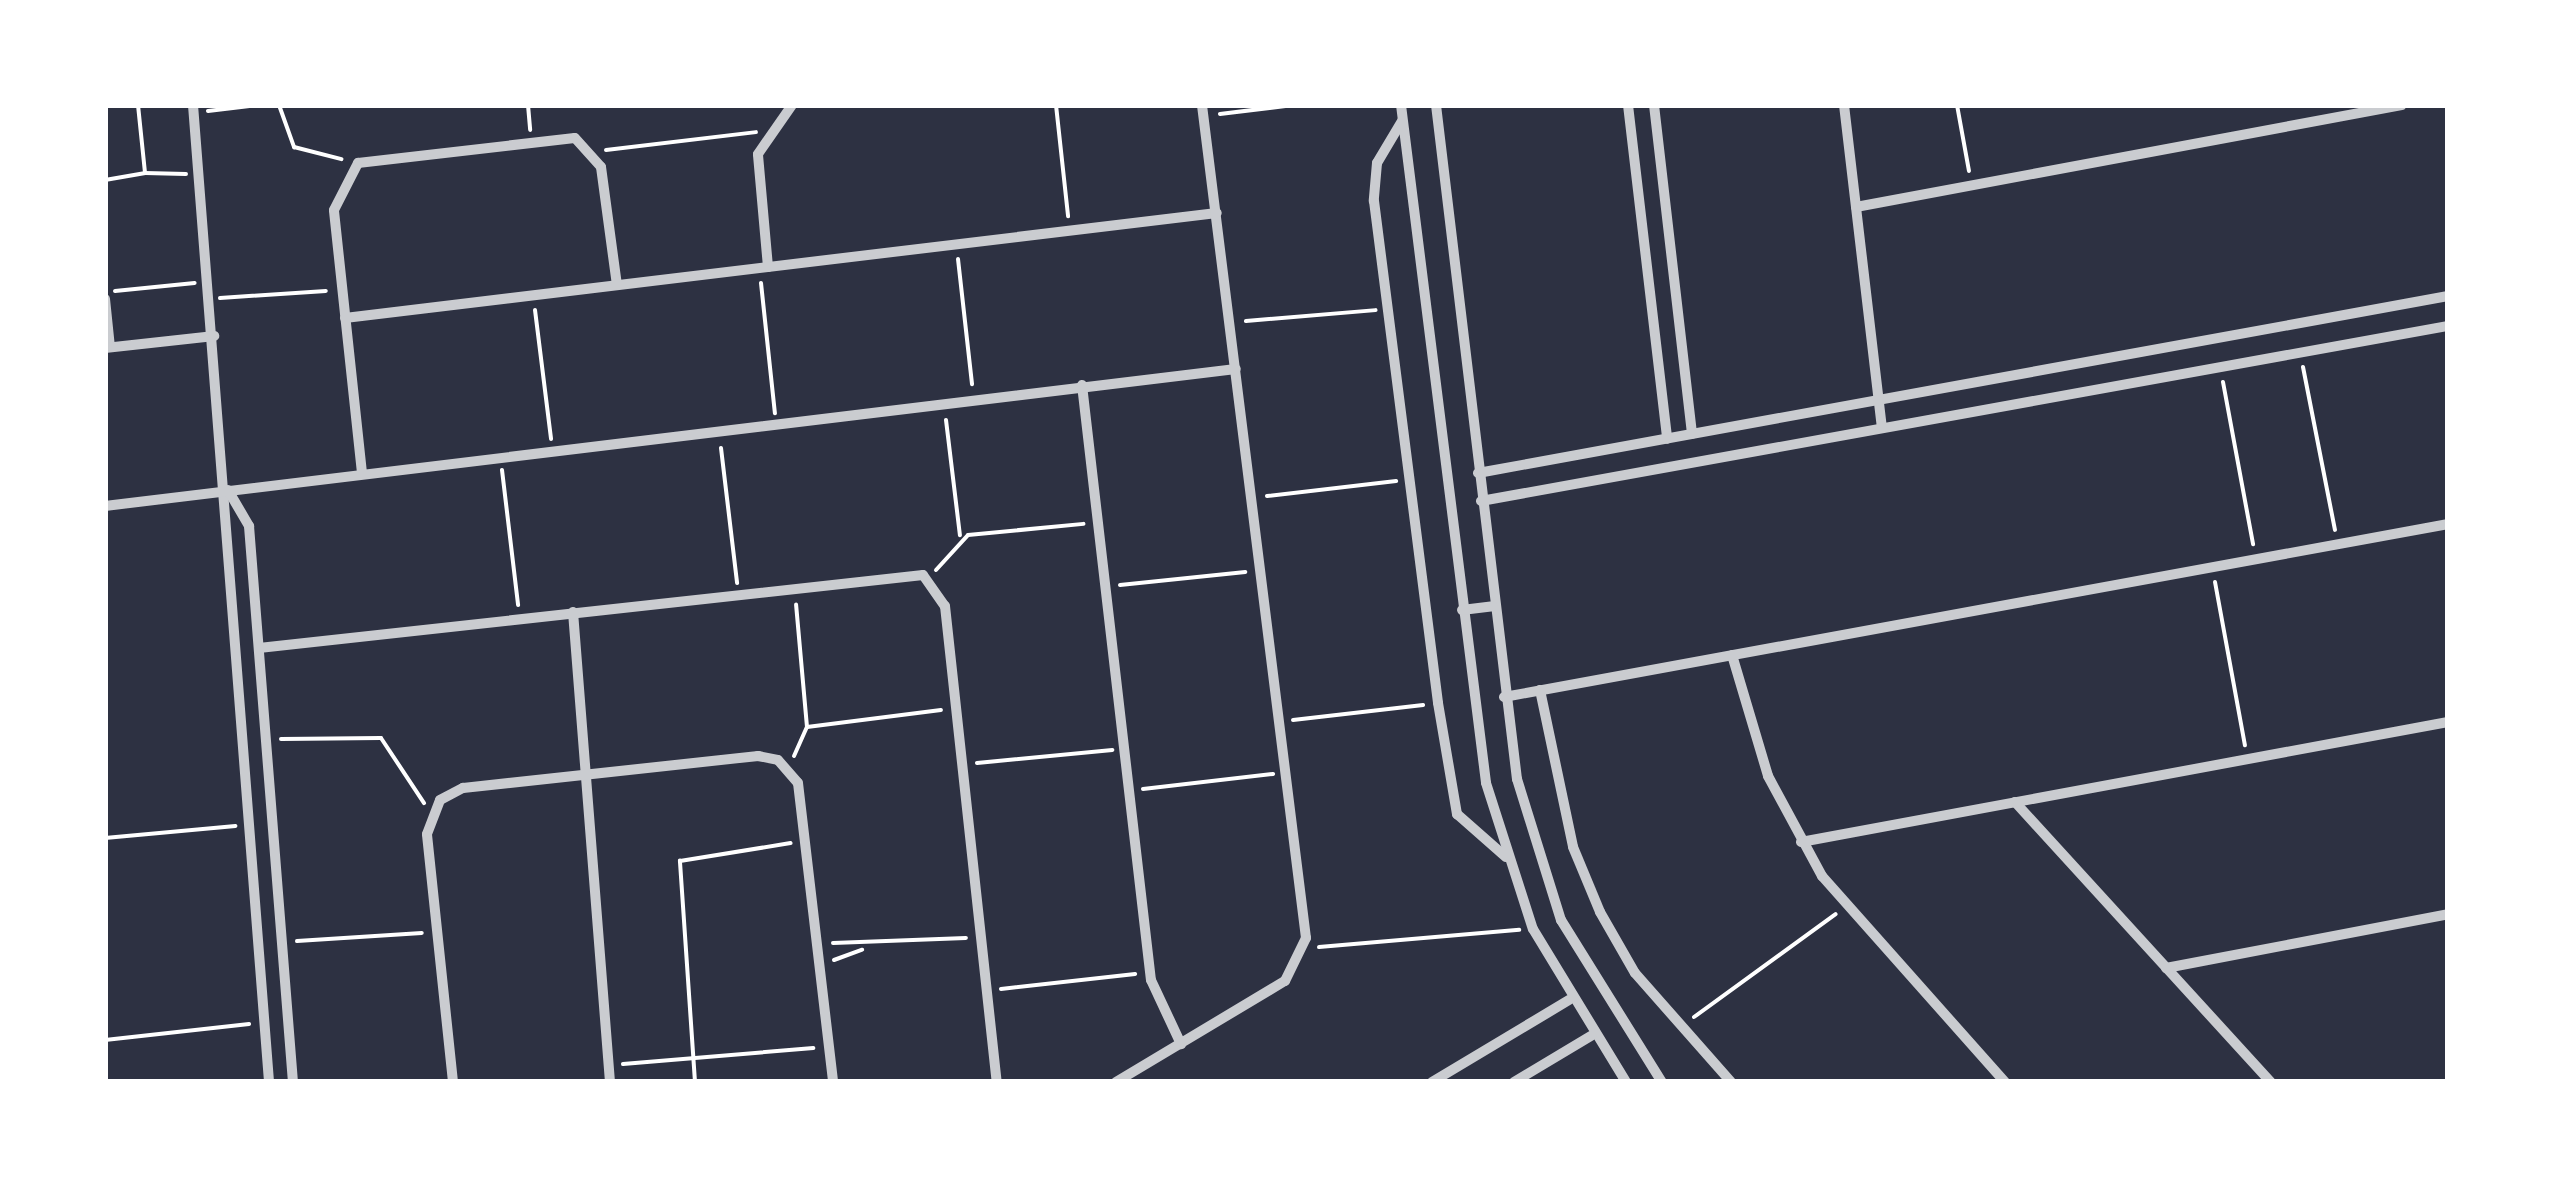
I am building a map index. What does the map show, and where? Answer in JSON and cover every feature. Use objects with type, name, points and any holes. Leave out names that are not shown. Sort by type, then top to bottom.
[{"type":"street","points":[[764,268],[758,166],[766,131],[792,105]]},
{"type":"street","points":[[1401,105],[1462,610],[1506,857],[1533,928],[1570,1000],[1624,1081]]},
{"type":"street","points":[[1436,105],[1504,697],[1529,828],[1561,920],[1662,1082]]},
{"type":"street","points":[[1628,105],[1667,438]]},
{"type":"street","points":[[1654,105],[1692,434]]},
{"type":"street","points":[[1844,105],[1882,428]]},
{"type":"street","points":[[1856,207],[2402,105]]},
{"type":"street","points":[[194,109],[228,490],[220,530],[269,1082]]},
{"type":"street","points":[[1116,1082],[1286,981],[1305,948],[1204,110]]},
{"type":"street","points":[[1403,120],[1374,175],[1438,703],[1456,814],[1506,857]]},
{"type":"street","points":[[362,473],[334,210],[358,163],[531,136],[565,135],[592,151],[616,285]]},
{"type":"street","points":[[345,318],[1217,214]]},
{"type":"street","points":[[105,296],[108,347],[214,336]]},
{"type":"street","points":[[1478,474],[2448,296]]},
{"type":"street","points":[[1480,501],[2448,326]]},
{"type":"street","points":[[105,506],[718,428],[1236,369]]},
{"type":"street","points":[[1082,385],[1150,972],[1180,1044]]},
{"type":"street","points":[[228,490],[248,526],[293,1082]]},
{"type":"street","points":[[1504,697],[2448,524]]},
{"type":"street","points":[[259,648],[903,571],[931,580],[945,606],[997,1082]]},
{"type":"street","points":[[1462,610],[1493,606]]},
{"type":"street","points":[[574,612],[610,1082]]},
{"type":"street","points":[[1732,655],[1768,776],[1801,842],[1845,907],[2006,1082]]},
{"type":"street","points":[[1540,690],[1573,846],[1626,958],[1678,1028],[1731,1082]]},
{"type":"street","points":[[1801,842],[2448,722]]},
{"type":"street","points":[[453,1082],[430,815],[463,788],[758,756],[786,766],[806,841],[833,1082]]},
{"type":"street","points":[[2015,802],[2271,1082]]},
{"type":"street","points":[[2166,968],[2448,914]]},
{"type":"street","points":[[1432,1082],[1570,1000]]},
{"type":"street","points":[[1514,1082],[1591,1036]]},
{"type":"path","points":[[138,105],[145,173]]},
{"type":"path","points":[[194,109],[258,105]]},
{"type":"path","points":[[279,105],[294,147],[358,163]]},
{"type":"path","points":[[528,105],[531,136]]},
{"type":"path","points":[[1056,105],[1070,231]]},
{"type":"path","points":[[1204,110],[1291,105]]},
{"type":"path","points":[[1957,105],[1972,185]]},
{"type":"path","points":[[592,151],[766,131]]},
{"type":"path","points":[[105,180],[145,173],[199,173]]},
{"type":"path","points":[[956,244],[974,397]]},
{"type":"path","points":[[764,268],[776,421]]},
{"type":"path","points":[[105,296],[209,282]]},
{"type":"path","points":[[211,299],[342,290]]},
{"type":"path","points":[[533,295],[552,449]]},
{"type":"path","points":[[1231,323],[1388,309]]},
{"type":"path","points":[[2300,353],[2338,544]]},
{"type":"path","points":[[2220,367],[2256,561]]},
{"type":"path","points":[[931,580],[960,537],[943,401]]},
{"type":"path","points":[[718,428],[738,591]]},
{"type":"path","points":[[500,456],[520,618]]},
{"type":"path","points":[[1252,498],[1410,479]]},
{"type":"path","points":[[960,537],[1098,523]]},
{"type":"path","points":[[2213,568],[2248,759]]},
{"type":"path","points":[[1105,586],[1261,570]]},
{"type":"path","points":[[786,766],[807,727],[794,584]]},
{"type":"path","points":[[1279,721],[1438,703]]},
{"type":"path","points":[[807,727],[956,708]]},
{"type":"path","points":[[266,741],[382,738],[430,815]]},
{"type":"path","points":[[962,765],[1124,749]]},
{"type":"path","points":[[1129,790],[1286,773]]},
{"type":"path","points":[[105,838],[246,825]]},
{"type":"path","points":[[695,1082],[680,862],[806,841]]},
{"type":"path","points":[[1678,1028],[1845,907]]},
{"type":"path","points":[[1305,948],[1533,928]]},
{"type":"path","points":[[282,942],[438,932]]},
{"type":"path","points":[[819,961],[864,949],[981,936]]},
{"type":"path","points":[[817,944],[864,949]]},
{"type":"path","points":[[987,991],[1150,972]]},
{"type":"path","points":[[105,1040],[264,1023]]},
{"type":"path","points":[[609,1065],[829,1047]]}]
